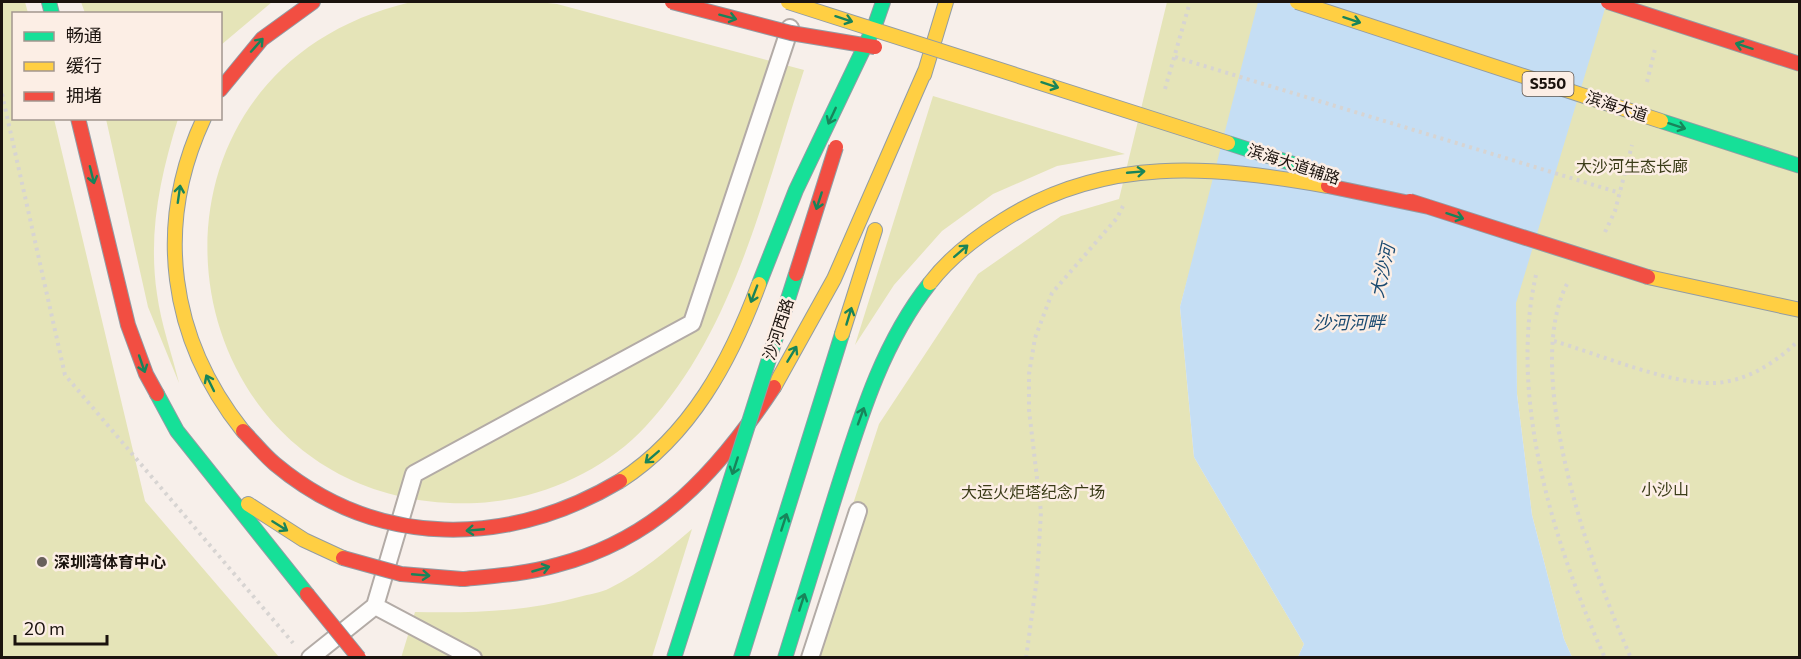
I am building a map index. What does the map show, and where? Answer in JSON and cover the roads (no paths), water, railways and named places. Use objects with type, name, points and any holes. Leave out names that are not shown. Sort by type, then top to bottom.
[{"type":"main road","points":[[222,88],[262,39],[313,2]]},
{"type":"main road","points":[[672,2],[791,33],[968,64],[1022,76]]},
{"type":"main road","name":"滨海大道辅路","points":[[788,2],[1789,322]]},
{"type":"main road","name":"沙河西路","points":[[674,657],[883,2]]},
{"type":"main road","points":[[886,196],[946,2]]},
{"type":"main road","name":"滨海大道","points":[[1297,2],[1800,166]]},
{"type":"main road","points":[[1608,2],[1800,64]]},
{"type":"main road","points":[[203,120],[181,182],[174,226],[176,282],[186,328],[212,388],[243,431],[278,466],[322,496],[370,517],[418,528],[461,532],[507,528],[539,520],[587,503],[627,479],[670,441],[698,406],[725,364],[792,200],[875,25]]},
{"type":"main road","points":[[217,478],[260,513],[304,540],[343,558],[401,574],[462,579],[524,573],[585,556],[641,529],[675,505],[712,471],[754,417],[826,293],[865,214],[925,71]]},
{"type":"main road","points":[[78,120],[128,325],[146,374],[177,431],[359,657]]},
{"type":"main road","points":[[785,657],[857,427],[889,350],[932,279],[957,253],[983,232],[1042,198],[1085,181],[1122,173],[1162,170],[1208,172],[1320,184],[1429,207]]},
{"type":"main road","points":[[741,657],[879,219]]},
{"type":"main road","points":[[1648,277],[1800,310]]},
{"type":"lane","points":[[304,653],[375,606],[414,474],[692,323],[799,2]]},
{"type":"lane","points":[[810,657],[858,511]]},
{"type":"lane","points":[[375,606],[473,657]]},
{"type":"water","name":"沙河河畔","points":[[1258,2],[1607,2],[1516,303],[1517,394],[1532,515],[1564,639],[1572,657],[1298,657],[1304,644],[1194,457],[1180,307]]},
{"type":"place","name":"深圳湾体育中心","points":[[42,562]]},
{"type":"park label","name":"大沙河生态长廊","points":[[1632,166]]},
{"type":"park label","name":"小沙山","points":[[1665,489]]},
{"type":"park label","name":"大运火炬塔纪念广场","points":[[1033,492]]},
{"type":"water label","name":"大沙河","points":[[1383,271]]}]
